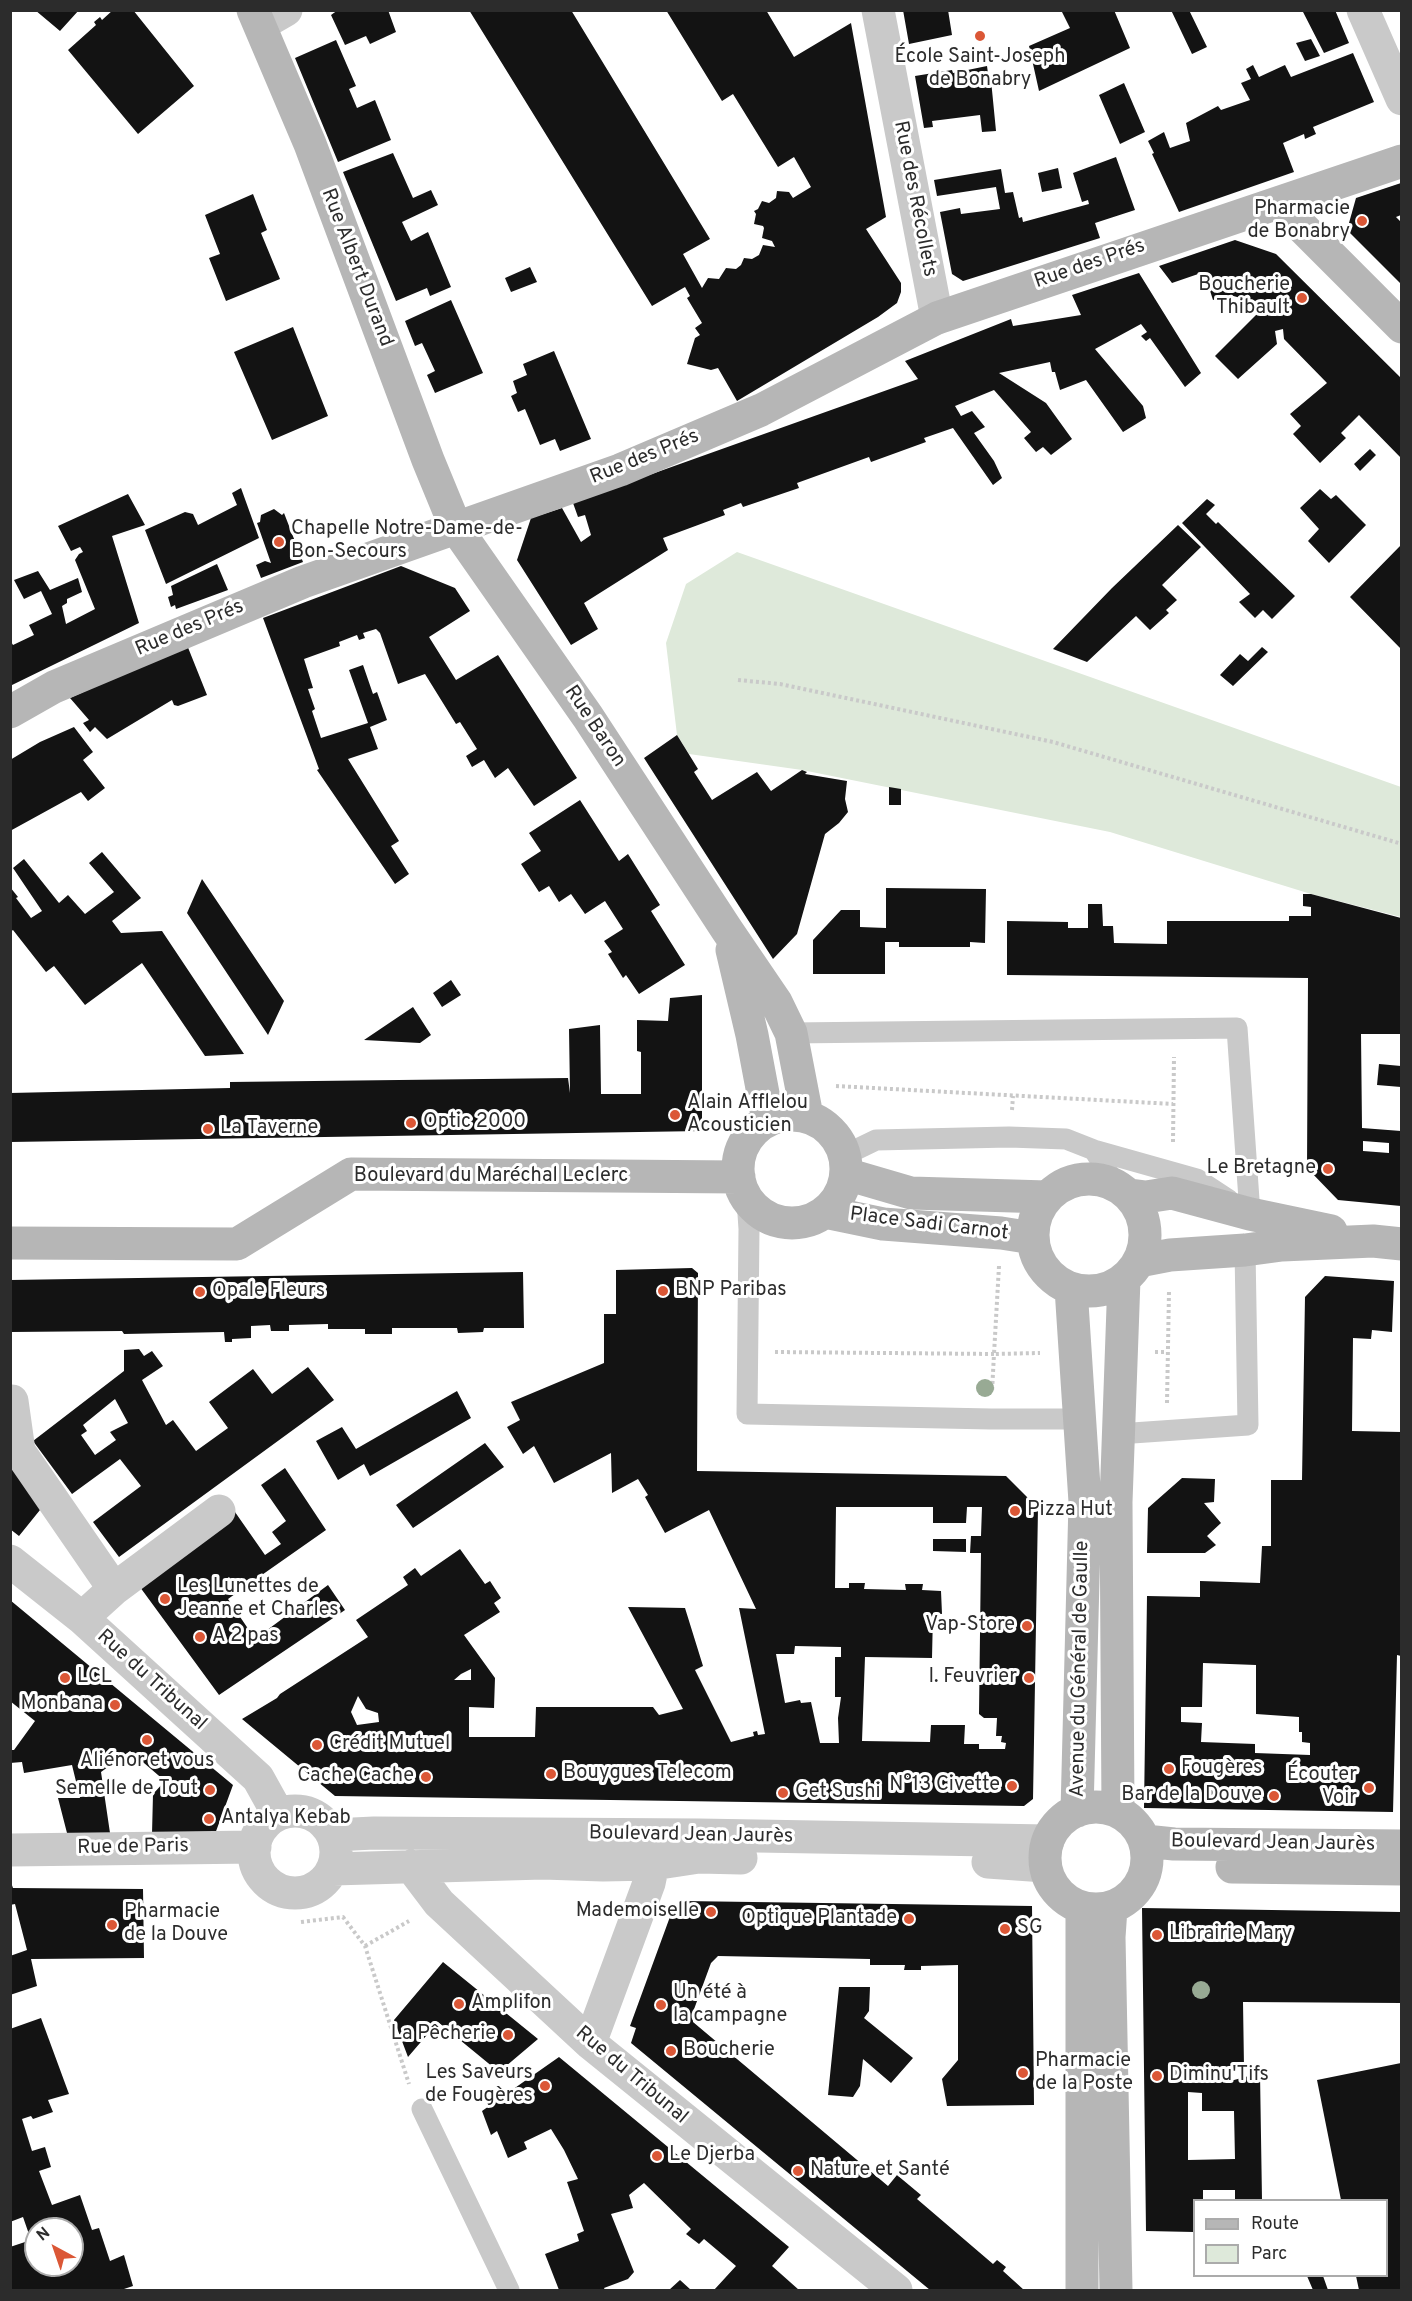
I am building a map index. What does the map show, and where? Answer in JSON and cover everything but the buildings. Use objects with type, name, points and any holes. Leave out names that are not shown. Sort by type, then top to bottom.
[{"type":"main road","name":"Rue Albert Durand","points":[[266,15],[310,144],[428,460],[456,528]]},
{"type":"main road","name":"Rue des Prés","points":[[10,712],[54,687],[281,591],[620,470],[760,410],[937,318],[1401,161]]},
{"type":"main road","points":[[1278,203],[1401,327]]},
{"type":"main road","name":"Rue Baron","points":[[456,528],[588,717],[776,1002],[791,1034],[807,1116]]},
{"type":"main road","name":"Rue Baron","points":[[727,930],[753,1035],[768,1120]]},
{"type":"main road","points":[[794,1114],[807,1116],[820,1122],[840,1142],[846,1165],[843,1188],[835,1202],[825,1212],[809,1221],[791,1223],[774,1220],[759,1212],[743,1188],[739,1160],[744,1144],[754,1130],[768,1120],[794,1114]]},
{"type":"main road","name":"Place Sadi Carnot","points":[[846,1165],[911,1193],[1047,1197]]},
{"type":"main road","name":"Boulevard du Maréchal Leclerc","points":[[10,1243],[237,1244],[351,1174],[743,1188]]},
{"type":"main road","points":[[1288,1234],[1245,1250],[1170,1255],[1131,1270],[1108,1288],[1089,1291],[1071,1288],[1056,1281],[1044,1269],[1036,1255],[1033,1238],[1038,1209],[1047,1197],[1062,1185],[1079,1179],[1098,1179],[1146,1197],[1172,1193],[1250,1214],[1288,1234],[1387,1243]]},
{"type":"main road","points":[[1118,1434],[1131,1270],[1145,1244],[1145,1227],[1140,1210],[1123,1190]]},
{"type":"main road","name":"Place Sadi Carnot","points":[[825,1212],[883,1224],[1001,1233],[1033,1238]]},
{"type":"main road","points":[[1071,1288],[1079,1419]]},
{"type":"main road","name":"Avenue du Général de Gaulle","points":[[1077,1810],[1085,1502],[1079,1419]]},
{"type":"main road","name":"Avenue du Général de Gaulle","points":[[1118,1434],[1116,1502],[1118,1812]]},
{"type":"main road","points":[[1090,1807],[1118,1812],[1139,1828],[1146,1855],[1142,1882],[1123,1902],[1096,1908],[1068,1901],[1057,1892],[1050,1880],[1047,1853],[1055,1828],[1077,1810],[1090,1807]]},
{"type":"main road","name":"Boulevard Jean Jaurès","points":[[1146,1855],[1174,1844],[1401,1845]]},
{"type":"main road","name":"Boulevard Jean Jaurès","points":[[1146,1855],[1173,1866],[1401,1869]]},
{"type":"main road","points":[[1082,2290],[1096,1908]]},
{"type":"main road","points":[[1096,1908],[1109,1937],[1116,2290]]},
{"type":"street","name":"Rue des Récollets","points":[[878,10],[937,318]]},
{"type":"street","points":[[1363,10],[1401,99]]},
{"type":"street","points":[[12,1401],[20,1451],[114,1589]]},
{"type":"street","points":[[82,1618],[114,1589],[219,1511]]},
{"type":"street","name":"Rue du Tribunal","points":[[10,1561],[82,1618],[258,1778],[278,1814]]},
{"type":"street","points":[[303,1811],[316,1816],[326,1824],[333,1835],[336,1846],[333,1869],[315,1888],[291,1893],[270,1884],[260,1874],[255,1861],[255,1846],[266,1822],[278,1814],[303,1811]]},
{"type":"street","name":"Boulevard Jean Jaurès","points":[[333,1835],[374,1833],[687,1834],[1047,1853]]},
{"type":"street","name":"Rue de Paris","points":[[10,1850],[255,1846]]},
{"type":"street","name":"Boulevard Jean Jaurès","points":[[333,1869],[543,1863],[653,1864],[699,1857],[1023,1863],[1047,1853]]},
{"type":"street","points":[[590,2043],[649,1883],[653,1864]]},
{"type":"street","name":"Rue du Tribunal","points":[[411,1866],[439,1904],[590,2043],[896,2290]]},
{"type":"lane","points":[[791,1034],[1237,1028],[1250,1214]]},
{"type":"lane","points":[[846,1165],[876,1140],[1008,1137],[1066,1139],[1094,1150],[1197,1179],[1250,1214]]},
{"type":"lane","points":[[1094,1150],[1123,1190]]},
{"type":"lane","points":[[743,1188],[749,1229],[747,1414],[1079,1419]]},
{"type":"lane","points":[[1118,1434],[1248,1425],[1245,1250]]},
{"type":"lane","points":[[422,2109],[510,2290]]},
{"type":"path","points":[[738,680],[780,684],[1053,742],[1401,844]]},
{"type":"path","points":[[799,1084],[1173,1104]]},
{"type":"path","points":[[746,1352],[993,1354],[991,1419]]},
{"type":"path","points":[[365,1946],[439,1904]]},
{"type":"path","points":[[301,1922],[343,1917],[365,1946],[410,2087]]},
{"type":"green space","points":[[737,552],[1401,787],[1401,917],[1311,894],[1110,832],[802,770],[689,754],[677,735],[666,643],[686,584]]},
{"type":"place","name":"École Saint-Joseph de Bonabry","points":[[980,36]]},
{"type":"place","name":"Pharmacie de Bonabry","points":[[1362,221]]},
{"type":"place","name":"Boucherie Thibault","points":[[1302,298]]},
{"type":"place","name":"Chapelle Notre-Dame-de- Bon-Secours","points":[[279,542]]},
{"type":"place","name":"Alain Afflelou Acousticien","points":[[675,1115]]},
{"type":"place","name":"Optic 2000","points":[[411,1123]]},
{"type":"place","name":"La Taverne","points":[[208,1129]]},
{"type":"place","name":"Le Bretagne","points":[[1328,1169]]},
{"type":"place","name":"BNP Paribas","points":[[663,1291]]},
{"type":"place","name":"Opale Fleurs","points":[[200,1292]]},
{"type":"place","name":"Pizza Hut","points":[[1015,1511]]},
{"type":"place","name":"Les Lunettes de Jeanne et Charles","points":[[165,1599]]},
{"type":"place","name":"Vap-Store","points":[[1027,1626]]},
{"type":"place","name":"A 2 pas","points":[[200,1637]]},
{"type":"place","name":"LCL","points":[[65,1678]]},
{"type":"place","name":"I. Feuvrier","points":[[1029,1678]]},
{"type":"place","name":"Monbana","points":[[115,1705]]},
{"type":"place","name":"Aliénor et vous","points":[[147,1740]]},
{"type":"place","name":"Crédit Mutuel","points":[[317,1745]]},
{"type":"place","name":"Fougères","points":[[1169,1769]]},
{"type":"place","name":"Bouygues Telecom","points":[[551,1774]]},
{"type":"place","name":"Cache Cache","points":[[426,1777]]},
{"type":"place","name":"N°13 Civette","points":[[1012,1786]]},
{"type":"place","name":"Écouter Voir","points":[[1369,1788]]},
{"type":"place","name":"Semelle de Tout","points":[[210,1790]]},
{"type":"place","name":"Get Sushi","points":[[783,1793]]},
{"type":"place","name":"Bar de la Douve","points":[[1274,1796]]},
{"type":"place","name":"Antalya Kebab","points":[[209,1819]]},
{"type":"place","name":"Mademoiselle","points":[[711,1912]]},
{"type":"place","name":"Optique Plantade","points":[[909,1919]]},
{"type":"place","name":"Pharmacie de la Douve","points":[[112,1925]]},
{"type":"place","name":"SG","points":[[1005,1929]]},
{"type":"place","name":"Librairie Mary","points":[[1157,1935]]},
{"type":"place","name":"Amplifon","points":[[459,2004]]},
{"type":"place","name":"Un été à la campagne","points":[[661,2005]]},
{"type":"place","name":"La Pêcherie","points":[[508,2035]]},
{"type":"place","name":"Boucherie","points":[[671,2051]]},
{"type":"place","name":"Pharmacie de la Poste","points":[[1023,2073]]},
{"type":"place","name":"Diminu'Tifs","points":[[1157,2076]]},
{"type":"place","name":"Les Saveurs de Fougères","points":[[545,2086]]},
{"type":"place","name":"Le Djerba","points":[[657,2156]]},
{"type":"place","name":"Nature et Santé","points":[[798,2171]]}]
